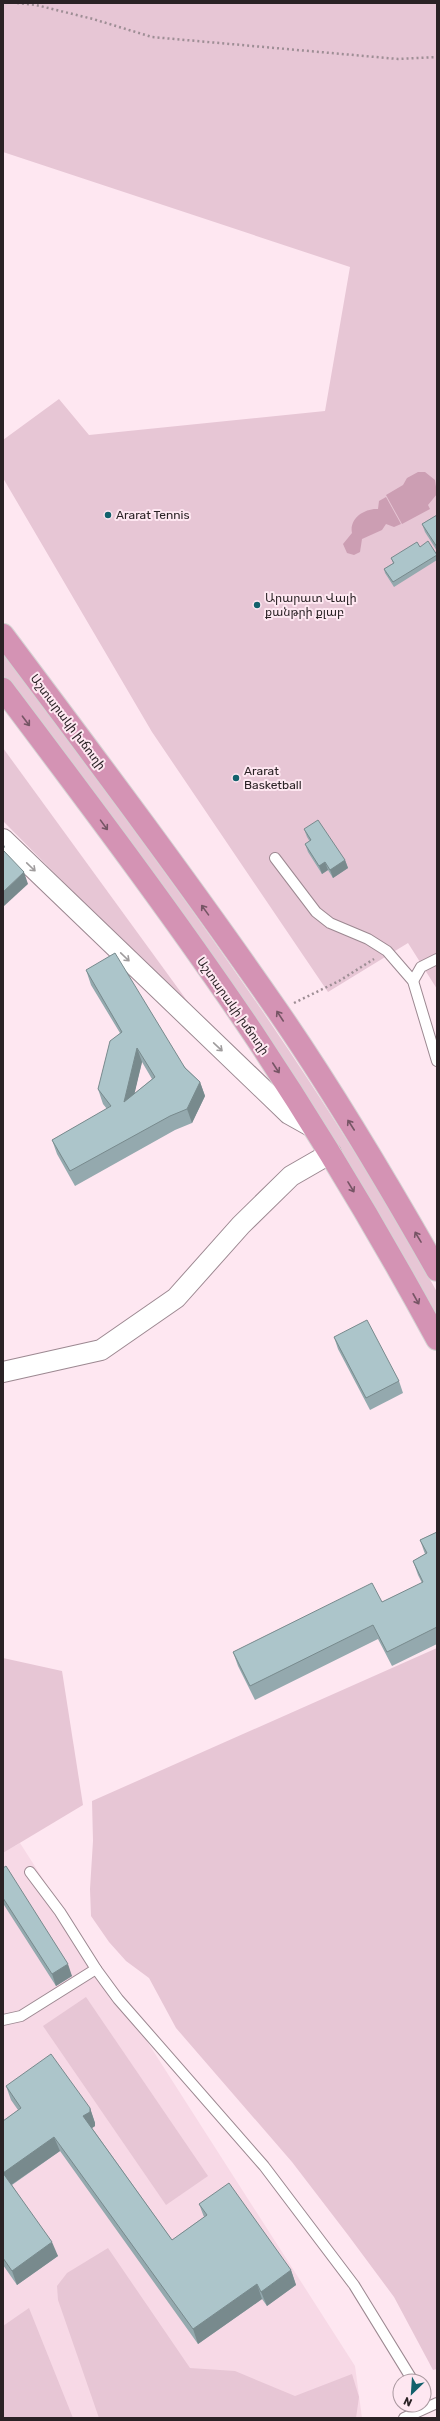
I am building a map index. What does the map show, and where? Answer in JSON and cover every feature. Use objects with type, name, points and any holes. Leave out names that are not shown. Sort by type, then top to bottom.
[{"type":"highway","name":"Աշտարակի խճուղի","points":[[3,635],[123,795],[278,1011],[356,1133],[437,1270]]},
{"type":"highway","name":"Աշտարակի խճուղի","points":[[3,690],[97,814],[248,1026],[331,1153],[393,1259],[437,1339]]},
{"type":"street","points":[[3,839],[283,1109],[314,1128]]},
{"type":"street","points":[[3,1372],[101,1350],[176,1298],[241,1226],[291,1176],[331,1153]]},
{"type":"lane","points":[[275,858],[316,912],[325,920],[347,932],[368,939],[387,951],[413,982],[437,1061]]},
{"type":"lane","points":[[413,982],[421,967],[437,958]]},
{"type":"lane","points":[[30,1872],[60,1912],[96,1969],[118,1999],[264,2166],[354,2285],[408,2373]]},
{"type":"lane","points":[[3,2020],[21,2016],[96,1969]]},
{"type":"lane","points":[[404,2418],[413,2413]]},
{"type":"path","points":[[17,3],[86,18],[152,37],[398,59],[437,57]]},
{"type":"path","points":[[278,1011],[339,981],[387,951]]},
{"type":"shaded area","name":"Արարատ Վալի քանթրի քլաբ","points":[[3,3],[437,3],[437,989],[408,943],[328,992],[152,732],[3,478],[3,440],[59,399],[89,435],[325,411],[350,267],[3,152]]},
{"type":"shaded area","points":[[418,472],[425,472],[435,480],[437,494],[428,505],[430,509],[402,524],[386,495],[403,485],[407,478]]},
{"type":"shaded area","points":[[386,497],[401,524],[394,527],[386,524],[382,530],[362,539],[360,552],[354,555],[347,553],[343,544],[352,533],[355,519],[363,512],[378,509],[379,501]]},
{"type":"shaded area","points":[[3,653],[118,808],[231,965],[338,1126],[389,1208],[437,1292],[437,1321],[103,808],[3,675]]},
{"type":"shaded area","points":[[3,748],[204,1024],[3,821]]},
{"type":"shaded area","points":[[437,1648],[437,2369],[433,2370],[394,2297],[348,2235],[292,2162],[176,2028],[149,1978],[126,1961],[109,1942],[91,1916],[90,1889],[93,1841],[92,1801]]},
{"type":"shaded area","points":[[3,1658],[62,1671],[83,1805],[3,1853]]},
{"type":"shaded area","points":[[20,1843],[355,2366],[362,2418],[3,2418],[3,1853]]},
{"type":"shaded area","points":[[86,1997],[208,2176],[166,2205],[43,2026]]},
{"type":"shaded area","points":[[108,2248],[190,2368],[235,2371],[295,2396],[352,2374],[359,2397],[356,2418],[99,2418],[58,2300],[57,2286],[67,2273]]},
{"type":"shaded area","points":[[29,2308],[73,2418],[3,2418],[3,2326]]},
{"type":"building","points":[[437,515],[437,547],[422,524]]},
{"type":"building","points":[[428,541],[437,555],[393,582],[384,569],[394,563],[391,558],[417,542],[420,547]]},
{"type":"building","points":[[318,820],[345,860],[330,870],[325,862],[319,866],[305,844],[311,840],[304,829]]},
{"type":"building","points":[[3,850],[24,872],[3,892]]},
{"type":"building","points":[[115,953],[185,1068],[200,1082],[187,1109],[170,1116],[70,1171],[52,1140],[111,1106],[98,1089],[110,1041],[122,1032],[86,970]],"holes":[[[137,1048],[155,1077],[124,1102]]]},
{"type":"building","points":[[367,1320],[399,1381],[366,1398],[334,1337]]},
{"type":"building","points":[[437,1532],[437,1627],[387,1652],[373,1625],[250,1686],[233,1652],[372,1583],[382,1602],[423,1582],[413,1561],[427,1553],[420,1540]]},
{"type":"building","points":[[6,1866],[68,1964],[52,1974],[3,1898],[3,1868]]},
{"type":"building","points":[[51,2054],[90,2108],[90,2112],[83,2116],[172,2240],[207,2215],[199,2204],[229,2183],[291,2270],[261,2292],[257,2284],[193,2329],[54,2137],[3,2173],[3,2121],[21,2108],[6,2086]]},
{"type":"building","points":[[3,2173],[52,2242],[12,2271],[3,2258]]},
{"type":"place","name":"Ararat Tennis","points":[[108,515]]},
{"type":"place","name":"Արարատ Վալի քանթրի քլաբ","points":[[257,605]]},
{"type":"place","name":"Ararat Basketball","points":[[236,778]]}]
